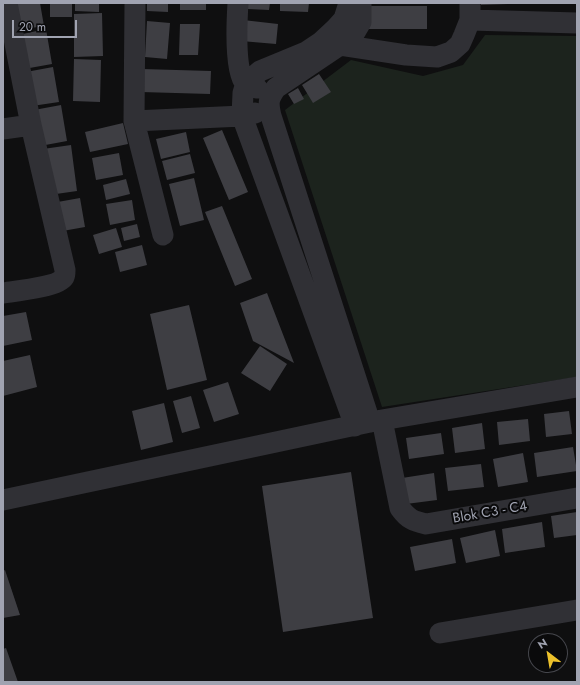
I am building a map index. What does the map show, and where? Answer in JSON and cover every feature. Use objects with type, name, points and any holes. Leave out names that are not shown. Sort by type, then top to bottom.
[{"type":"street","points":[[3,293],[49,286],[58,282],[64,277],[66,270],[31,125],[7,3]]},
{"type":"street","points":[[135,3],[134,121],[163,235]]},
{"type":"street","points":[[238,3],[237,43],[242,76],[246,83],[270,102]]},
{"type":"street","points":[[349,3],[344,19],[336,30],[306,52],[260,70],[246,83],[243,93],[242,116],[369,423]]},
{"type":"street","points":[[361,3],[361,22],[354,34],[276,88],[270,102],[273,124],[369,423]]},
{"type":"street","points":[[340,45],[406,55],[437,57],[451,52],[460,44],[464,35],[470,11],[577,22]]},
{"type":"street","points":[[134,121],[242,116],[270,102]]},
{"type":"street","points":[[3,129],[31,125]]},
{"type":"street","points":[[3,500],[369,423],[577,387]]},
{"type":"street","name":"Blok C3 - C4","points":[[369,423],[400,508],[406,516],[415,522],[426,524],[577,498]]},
{"type":"street","points":[[440,633],[577,610]]},
{"type":"shaded area","points":[[485,35],[577,36],[577,377],[382,407],[285,110],[351,60],[423,76],[463,65]]},
{"type":"building","points":[[14,3],[40,3],[44,26],[18,30]]},
{"type":"building","points":[[50,3],[72,3],[72,17],[50,17]]},
{"type":"building","points":[[75,3],[99,3],[99,12],[75,11]]},
{"type":"building","points":[[147,3],[168,3],[168,12],[147,11]]},
{"type":"building","points":[[180,3],[206,3],[206,10],[180,10]]},
{"type":"building","points":[[248,3],[270,3],[269,10],[248,9]]},
{"type":"building","points":[[280,3],[309,3],[308,12],[280,11]]},
{"type":"building","points":[[481,3],[508,3],[508,4],[481,5]]},
{"type":"building","points":[[369,6],[427,6],[427,29],[369,29]]},
{"type":"building","points":[[102,13],[103,56],[74,57],[74,14]]},
{"type":"building","points":[[243,20],[278,24],[276,44],[241,41]]},
{"type":"building","points":[[147,21],[170,23],[167,59],[145,57]]},
{"type":"building","points":[[180,24],[200,24],[198,55],[179,55]]},
{"type":"building","points":[[46,29],[52,64],[24,69],[18,35]]},
{"type":"building","points":[[74,59],[101,60],[100,102],[73,101]]},
{"type":"building","points":[[53,67],[59,102],[32,106],[26,72]]},
{"type":"building","points":[[142,69],[211,71],[210,94],[141,92]]},
{"type":"building","points":[[319,74],[331,92],[313,103],[302,85]]},
{"type":"building","points":[[298,88],[304,99],[294,104],[288,94]]},
{"type":"building","points":[[61,105],[67,141],[40,146],[34,110]]},
{"type":"building","points":[[123,123],[128,144],[90,152],[85,132]]},
{"type":"building","points":[[222,130],[248,192],[229,200],[203,138]]},
{"type":"building","points":[[186,132],[190,152],[161,159],[156,139]]},
{"type":"building","points":[[71,145],[77,191],[49,195],[43,149]]},
{"type":"building","points":[[119,153],[123,175],[96,180],[92,158]]},
{"type":"building","points":[[190,154],[195,173],[167,180],[162,161]]},
{"type":"building","points":[[194,178],[204,220],[180,226],[169,184]]},
{"type":"building","points":[[126,179],[130,194],[106,200],[103,185]]},
{"type":"building","points":[[80,198],[85,227],[57,232],[52,203]]},
{"type":"building","points":[[132,200],[135,220],[110,225],[106,204]]},
{"type":"building","points":[[222,206],[252,279],[235,286],[205,212]]},
{"type":"building","points":[[137,224],[140,237],[124,241],[121,228]]},
{"type":"building","points":[[116,228],[122,247],[99,254],[93,235]]},
{"type":"building","points":[[142,245],[147,265],[120,272],[115,252]]},
{"type":"building","points":[[267,293],[294,363],[253,341],[240,303]]},
{"type":"building","points":[[189,305],[207,380],[167,390],[150,314]]},
{"type":"building","points":[[26,312],[32,340],[3,346],[3,316]]},
{"type":"building","points":[[260,346],[287,364],[270,391],[241,373]]},
{"type":"building","points":[[30,355],[37,387],[3,396],[3,361]]},
{"type":"building","points":[[228,382],[239,414],[214,422],[203,390]]},
{"type":"building","points":[[191,396],[200,428],[182,433],[173,401]]},
{"type":"building","points":[[164,403],[173,442],[141,450],[132,411]]},
{"type":"building","points":[[569,411],[572,434],[546,437],[544,414]]},
{"type":"building","points":[[528,419],[530,441],[499,445],[497,422]]},
{"type":"building","points":[[482,423],[485,449],[455,453],[452,428]]},
{"type":"building","points":[[441,433],[444,454],[409,459],[406,438]]},
{"type":"building","points":[[573,447],[577,471],[537,477],[534,453]]},
{"type":"building","points":[[523,453],[528,482],[498,487],[493,459]]},
{"type":"building","points":[[481,464],[484,487],[448,491],[445,468]]},
{"type":"building","points":[[351,472],[373,618],[283,632],[262,486]]},
{"type":"building","points":[[434,473],[437,500],[406,504],[402,478]]},
{"type":"building","points":[[577,512],[577,535],[554,538],[551,516]]},
{"type":"building","points":[[542,522],[545,547],[505,553],[502,529]]},
{"type":"building","points":[[495,530],[500,556],[466,563],[460,538]]},
{"type":"building","points":[[452,539],[456,563],[415,571],[410,547]]},
{"type":"building","points":[[5,570],[20,615],[3,618],[3,571]]},
{"type":"building","points":[[6,648],[18,682],[3,682],[3,649]]}]
